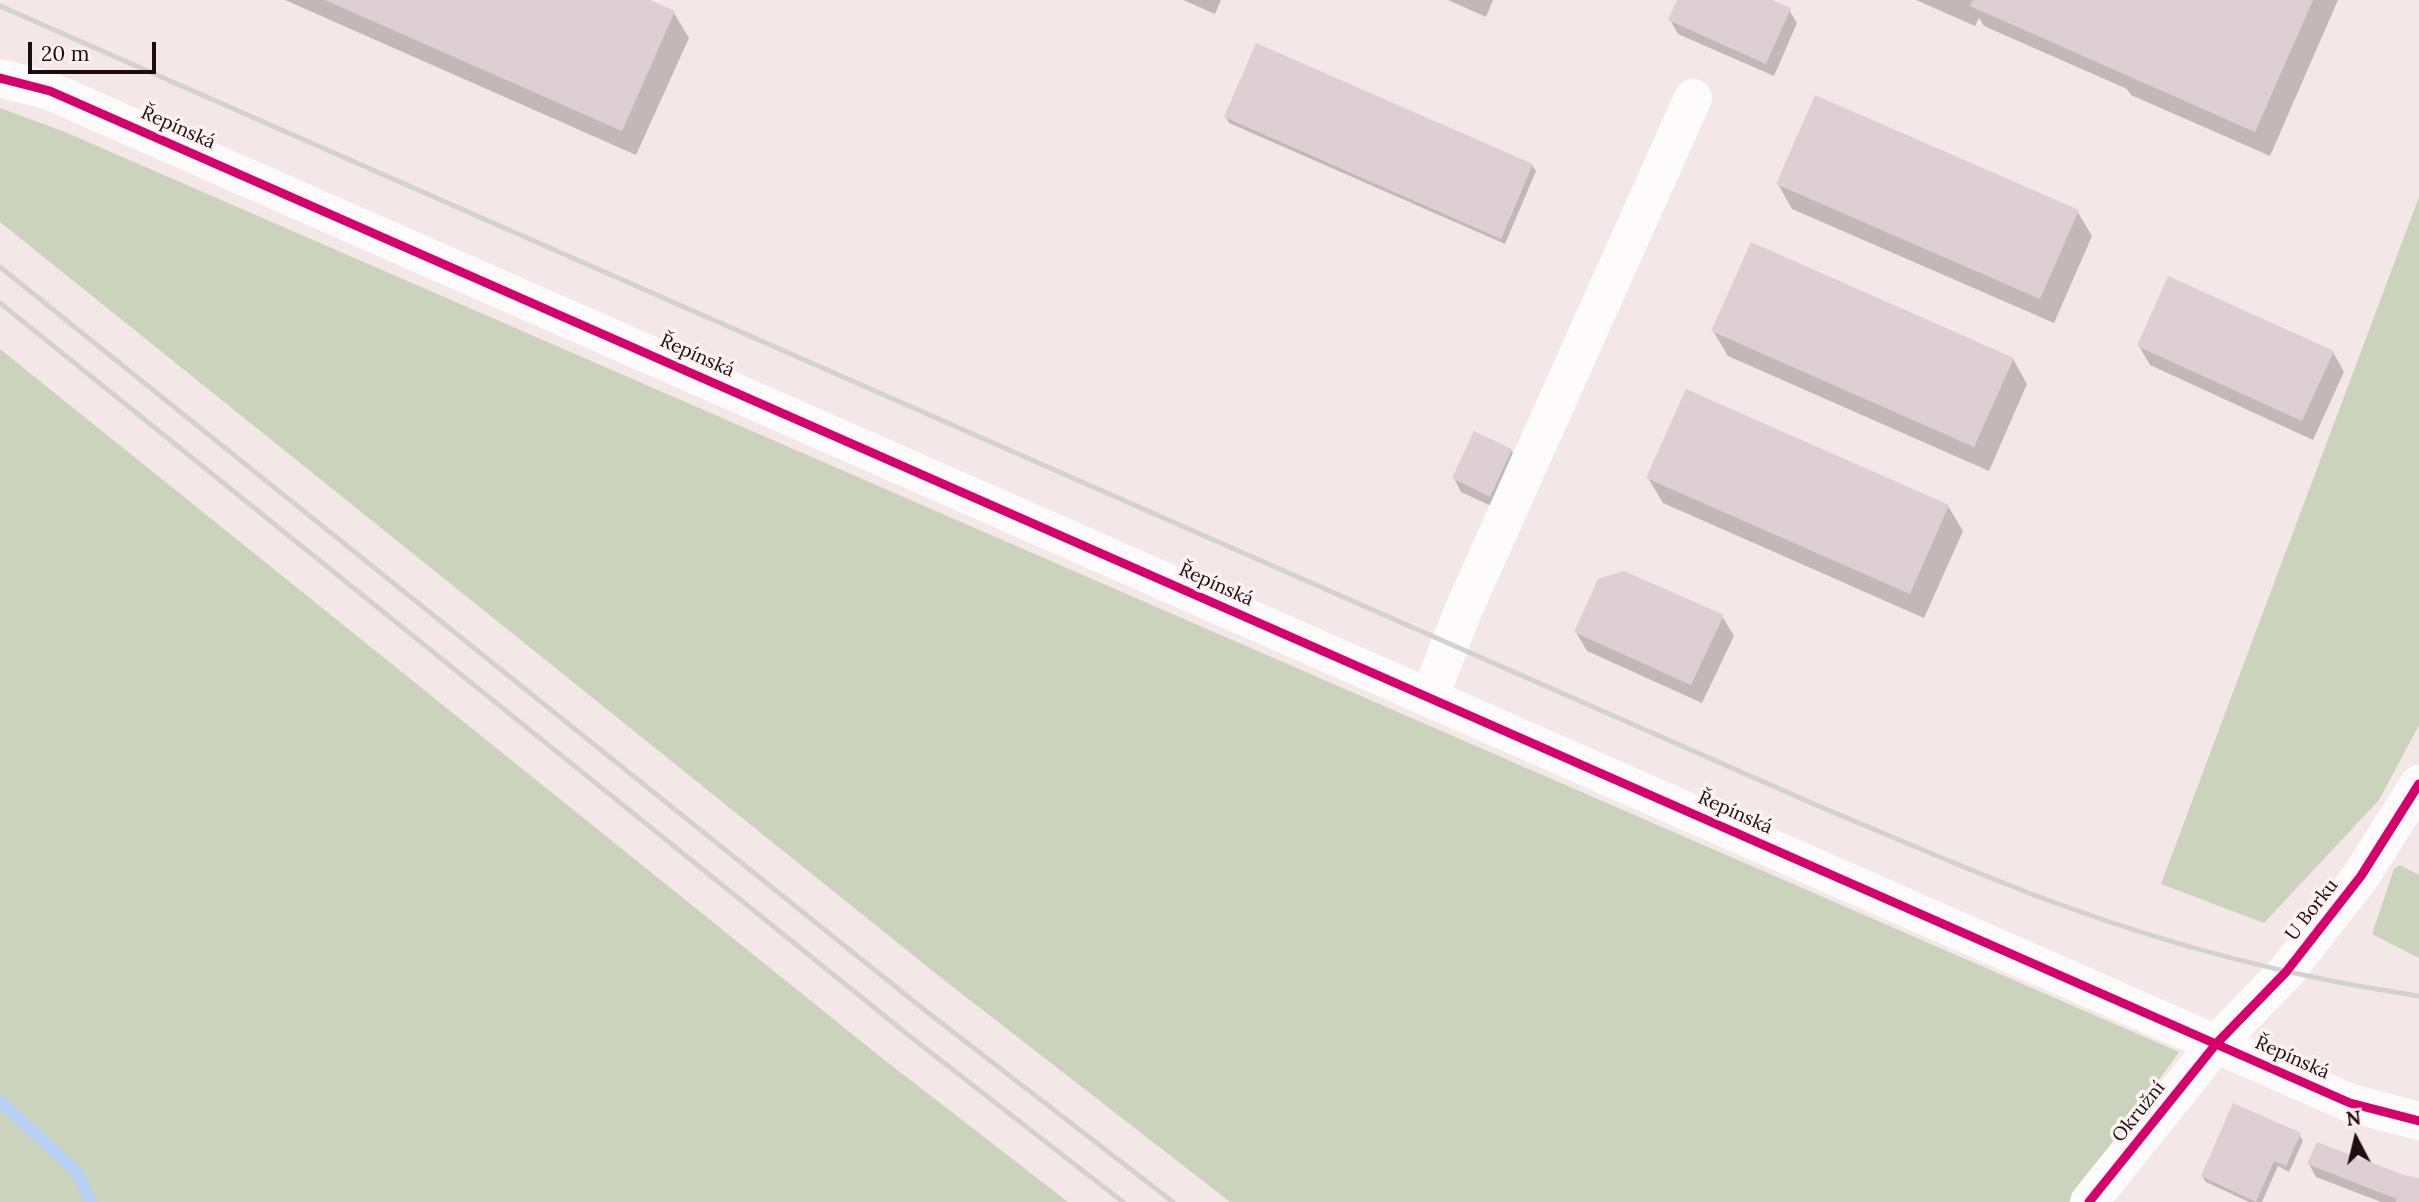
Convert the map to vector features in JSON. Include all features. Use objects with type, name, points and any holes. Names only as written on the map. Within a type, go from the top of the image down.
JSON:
[{"type":"street","name":"Řepínská","points":[[0,78],[50,91],[2350,1103],[2419,1121]]},
{"type":"street","points":[[1429,698],[1464,611],[1693,98]]},
{"type":"street","name":"U Borku","points":[[2216,1044],[2286,972],[2361,876],[2419,784]]},
{"type":"street","name":"Okružní","points":[[2089,1202],[2216,1044]]},
{"type":"green space","points":[[0,108],[65,132],[2179,1052],[2070,1202],[1230,1202],[944,980],[0,222]]},
{"type":"green space","points":[[2419,197],[2419,725],[2379,800],[2264,923],[2161,884]]},
{"type":"green space","points":[[0,349],[882,1058],[1068,1202],[0,1202]]},
{"type":"green space","points":[[2400,865],[2419,875],[2419,958],[2372,934],[2394,869]]},
{"type":"building","points":[[325,0],[650,0],[675,11],[622,131]]},
{"type":"building","points":[[1677,0],[1772,0],[1791,8],[1766,64],[1668,20]]},
{"type":"building","points":[[1973,0],[2313,0],[2255,132],[1970,6]]},
{"type":"building","points":[[1256,43],[1533,164],[1501,239],[1224,117]]},
{"type":"building","points":[[1815,95],[2079,210],[2040,299],[1776,184]]},
{"type":"building","points":[[1751,242],[2014,358],[1974,447],[1711,331]]},
{"type":"building","points":[[2168,276],[2334,351],[2302,421],[2137,346]]},
{"type":"building","points":[[1686,389],[1949,505],[1910,594],[1646,478]]},
{"type":"building","points":[[1474,431],[1512,449],[1490,497],[1452,478]]},
{"type":"building","points":[[1624,571],[1724,615],[1691,685],[1574,632],[1598,579]]},
{"type":"building","points":[[2233,1103],[2301,1133],[2286,1166],[2274,1161],[2256,1202],[2201,1176]]},
{"type":"building","points":[[2317,1142],[2404,1175],[2419,1178],[2419,1202],[2396,1202],[2397,1199],[2307,1164]]},
{"type":"waterway","points":[[0,1101],[77,1172],[91,1202]]},
{"type":"railway","points":[[0,6],[1823,808],[1973,871],[2107,921],[2195,948],[2284,971],[2419,996]]},
{"type":"railway","points":[[0,267],[922,1008],[1173,1202]]},
{"type":"railway","points":[[0,303],[907,1034],[1123,1202]]},
{"type":"cycle path","points":[[0,78],[50,91],[2350,1103],[2419,1121]]},
{"type":"cycle path","points":[[2089,1202],[2216,1044],[2286,972],[2361,876],[2419,784]]}]
